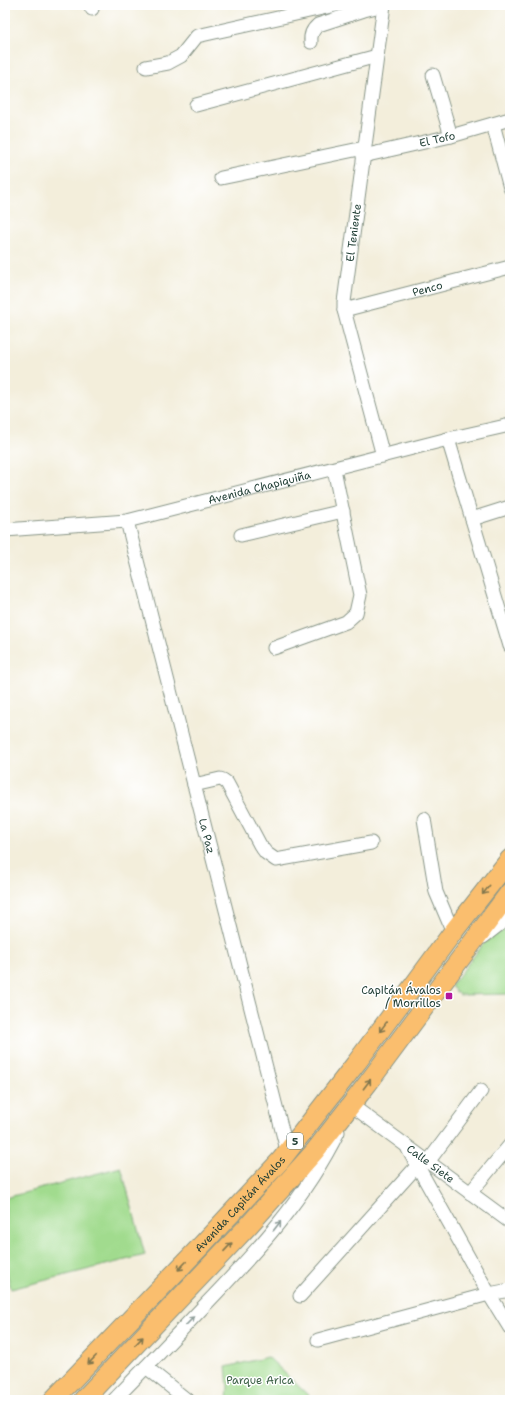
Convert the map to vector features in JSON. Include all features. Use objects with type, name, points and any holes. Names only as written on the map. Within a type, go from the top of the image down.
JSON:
[{"type":"highway","name":"Avenida Capitán Ávalos","points":[[53,1400],[281,1160],[287,1150],[357,1062],[453,932],[510,859]]},
{"type":"highway","name":"Avenida Capitán Ávalos","points":[[83,1400],[263,1210],[315,1151],[510,892]]},
{"type":"street","points":[[146,67],[168,63],[181,56],[198,36],[336,5]]},
{"type":"street","points":[[311,42],[312,30],[318,25],[384,5]]},
{"type":"street","name":"El Teniente","points":[[383,456],[344,310],[344,298],[384,5]]},
{"type":"street","points":[[196,105],[377,56]]},
{"type":"street","points":[[433,74],[451,136]]},
{"type":"street","name":"El Tofo","points":[[221,178],[451,136],[510,119]]},
{"type":"street","points":[[493,124],[510,188]]},
{"type":"street","name":"Penco","points":[[344,310],[510,267]]},
{"type":"street","name":"Avenida Chapiquiña","points":[[5,530],[127,521],[510,425]]},
{"type":"street","points":[[448,440],[510,646]]},
{"type":"street","points":[[274,648],[346,622],[356,613],[360,595],[334,469]]},
{"type":"street","points":[[472,519],[510,507]]},
{"type":"street","points":[[242,535],[343,512]]},
{"type":"street","name":"La Paz","points":[[127,521],[287,1150]]},
{"type":"street","points":[[194,785],[220,779],[224,780],[260,845],[266,853],[276,860],[371,843]]},
{"type":"street","points":[[424,818],[436,892],[453,932]]},
{"type":"street","points":[[463,956],[489,932],[501,923],[510,920]]},
{"type":"street","points":[[300,1296],[423,1164],[481,1091]]},
{"type":"street","points":[[114,1400],[257,1250],[289,1211],[305,1189],[330,1148],[351,1105]]},
{"type":"street","name":"Calle Siete","points":[[351,1105],[406,1146],[423,1164],[470,1193],[510,1222]]},
{"type":"street","points":[[470,1193],[510,1145]]},
{"type":"street","points":[[423,1164],[489,1294],[510,1328]]},
{"type":"street","points":[[318,1340],[489,1294],[510,1290]]},
{"type":"street","points":[[146,1367],[187,1400]]},
{"type":"green space","points":[[510,927],[510,994],[459,995],[451,986],[484,943]]},
{"type":"green space","points":[[121,1167],[145,1255],[11,1289],[5,1265],[5,1198]]},
{"type":"green space","name":"Parque Arica","points":[[268,1357],[313,1400],[227,1400],[228,1387],[226,1367]]},
{"type":"place","name":"Capitán Ávalos / Morrillos","points":[[449,996]]}]
